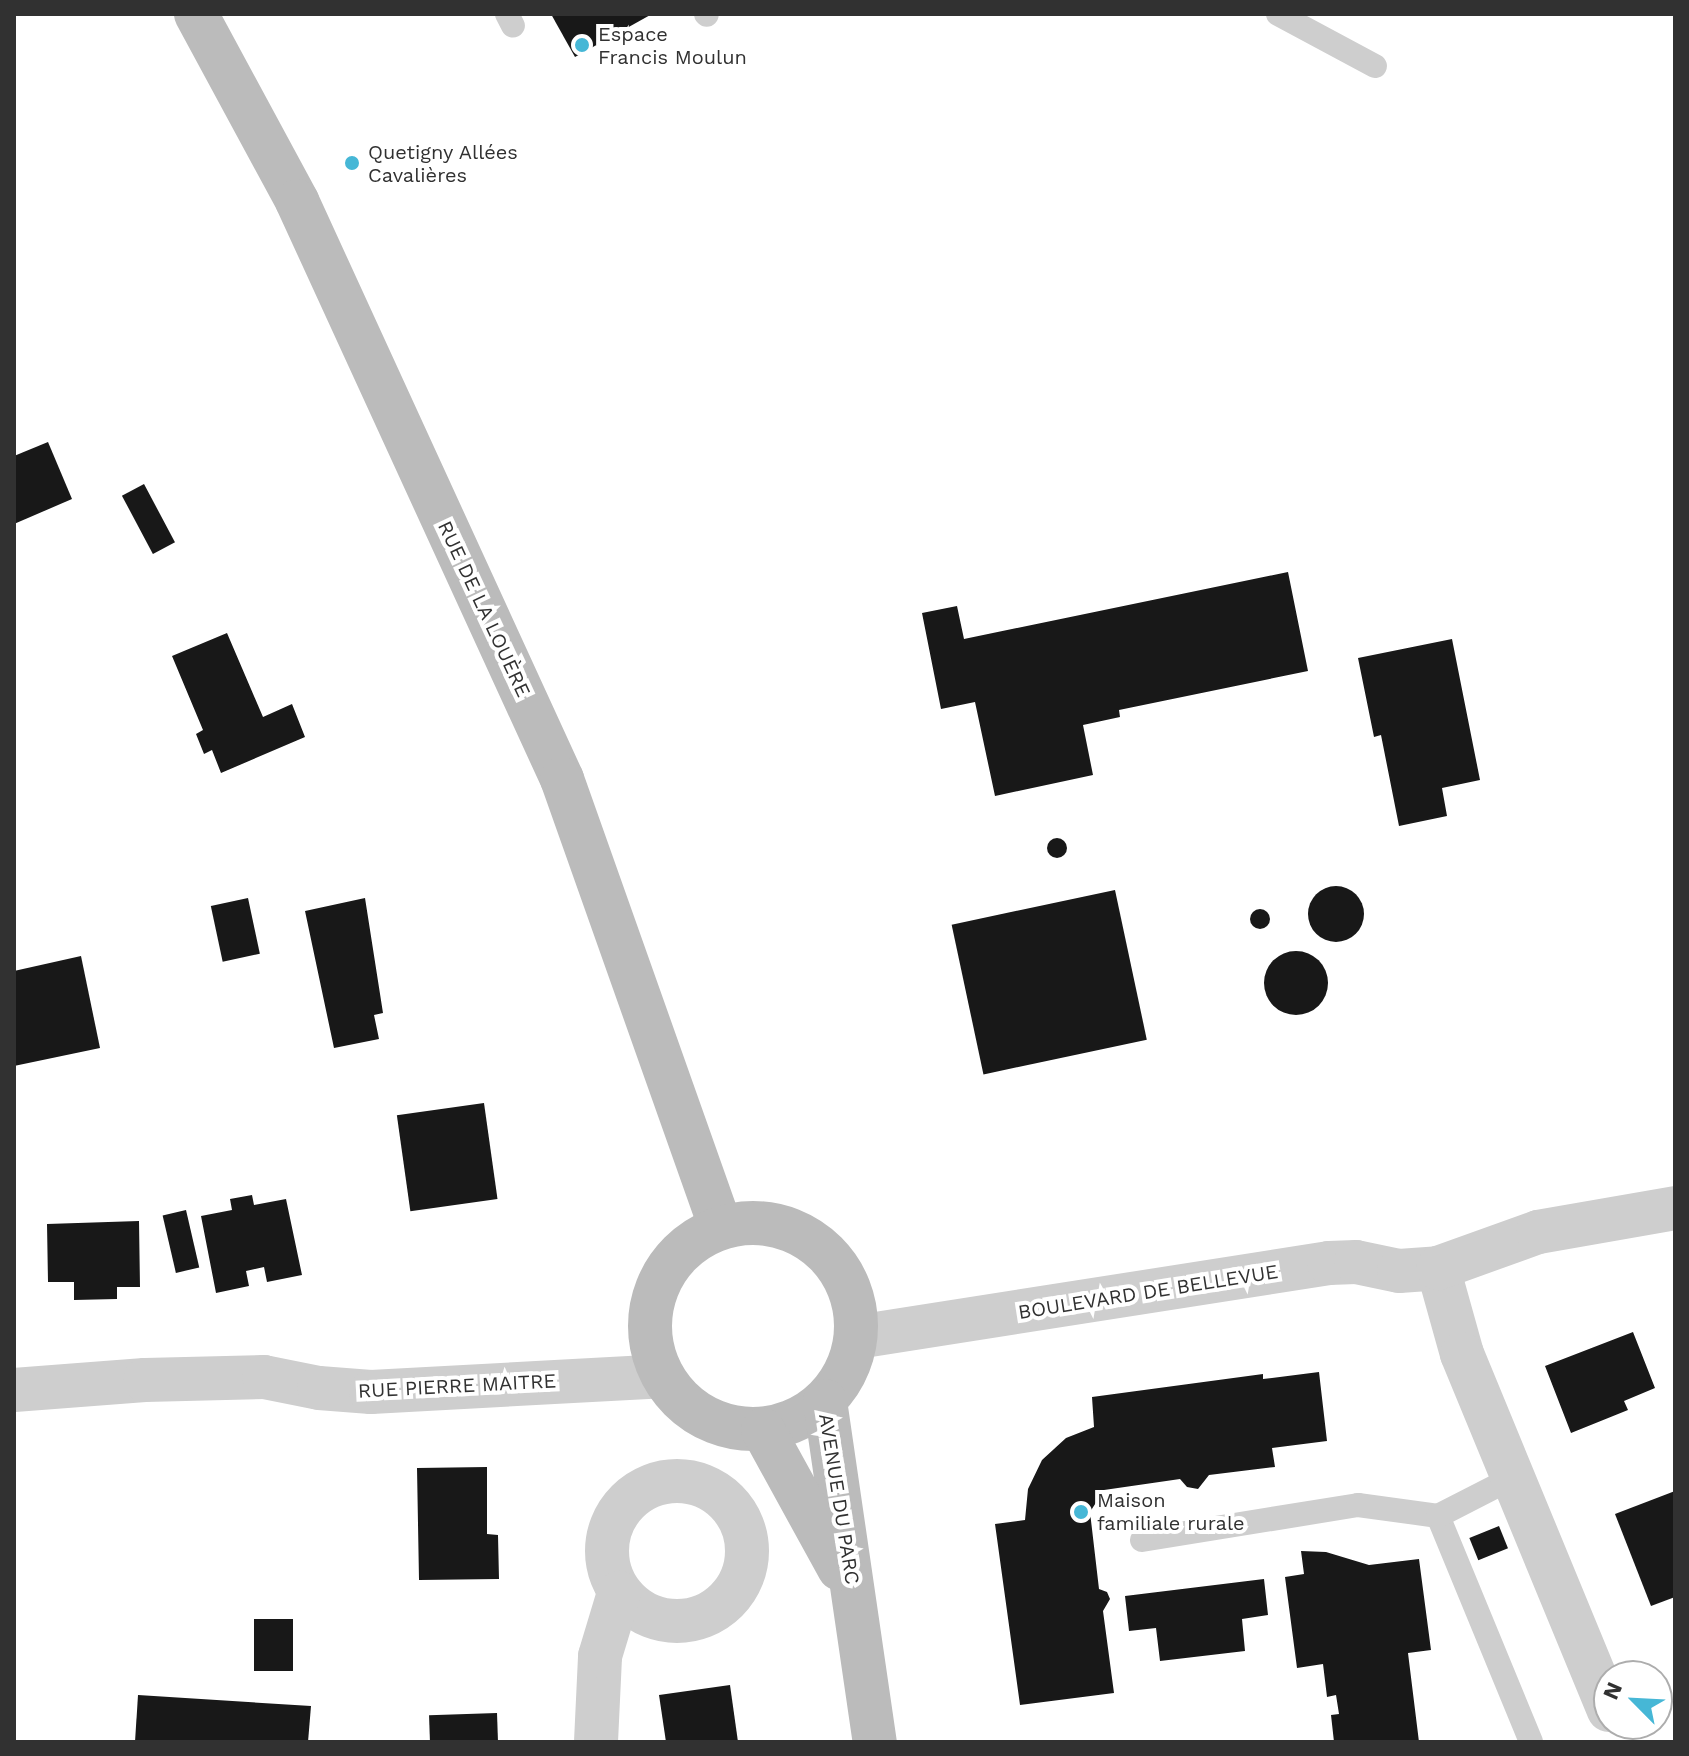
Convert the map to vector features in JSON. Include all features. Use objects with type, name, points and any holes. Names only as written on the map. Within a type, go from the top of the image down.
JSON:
[{"type":"main road","name":"RUE DE LA LOUÈRE","points":[[196,14],[297,201],[562,779],[720,1226]]},
{"type":"main road","points":[[754,1221],[789,1227],[819,1245],[842,1271],[855,1303],[857,1337],[851,1361],[825,1401],[796,1420],[763,1430],[733,1428],[704,1417],[680,1400],[662,1376],[651,1347],[649,1317],[657,1287],[671,1261],[693,1241],[720,1226],[754,1221]]},
{"type":"main road","name":"AVENUE DU PARC","points":[[825,1401],[875,1742]]},
{"type":"main road","name":"AVENUE DU PARC","points":[[763,1430],[854,1596]]},
{"type":"street","name":"BOULEVARD DE BELLEVUE","points":[[857,1337],[1329,1263],[1356,1262],[1399,1271],[1438,1268],[1538,1232],[1675,1208]]},
{"type":"street","points":[[1438,1268],[1452,1329],[1593,1672]]},
{"type":"street","name":"RUE PIERRE MAITRE","points":[[14,1390],[145,1380],[264,1377],[319,1388],[371,1392],[662,1376]]},
{"type":"street","points":[[596,1742],[600,1656],[619,1593]]},
{"type":"lane","points":[[1278,14],[1375,66]]},
{"type":"lane","points":[[1142,1540],[1358,1505],[1438,1516],[1512,1478]]},
{"type":"lane","points":[[1438,1516],[1531,1742]]},
{"type":"building","name":"Espace Francis Moulun","points":[[551,14],[652,14],[575,57]]},
{"type":"building","points":[[48,442],[72,499],[14,524],[14,456]]},
{"type":"building","points":[[144,484],[175,542],[153,554],[122,496]]},
{"type":"building","points":[[1288,572],[1308,671],[1119,710],[1120,717],[1083,725],[1093,775],[995,796],[975,702],[941,709],[922,613],[957,606],[964,639]]},
{"type":"building","points":[[227,633],[263,717],[292,704],[305,737],[221,773],[212,750],[204,754],[196,734],[203,730],[172,656]]},
{"type":"building","points":[[1452,639],[1480,780],[1442,788],[1447,816],[1399,826],[1381,735],[1374,737],[1358,658]]},
{"type":"building","points":[[1057,838],[1064,841],[1067,848],[1064,855],[1057,858],[1050,855],[1047,848],[1050,841]]},
{"type":"building","points":[[1336,886],[1356,894],[1364,914],[1356,934],[1336,942],[1316,934],[1308,914],[1316,894]]},
{"type":"building","points":[[1115,890],[1147,1040],[983,1074],[952,925]]},
{"type":"building","points":[[248,898],[260,954],[223,962],[211,906]]},
{"type":"building","points":[[365,898],[383,1013],[374,1015],[379,1039],[334,1048],[305,911]]},
{"type":"building","points":[[1256,909],[1264,909],[1270,919],[1264,929],[1256,929],[1250,923],[1250,915]]},
{"type":"building","points":[[1296,951],[1314,957],[1322,965],[1328,983],[1322,1001],[1314,1009],[1296,1015],[1278,1009],[1270,1001],[1264,983],[1270,965],[1278,957]]},
{"type":"building","points":[[81,956],[100,1048],[14,1066],[14,971]]},
{"type":"building","points":[[484,1103],[497,1199],[410,1211],[397,1115]]},
{"type":"building","points":[[252,1195],[254,1205],[286,1199],[302,1275],[267,1282],[264,1267],[246,1271],[249,1286],[216,1293],[201,1216],[232,1210],[230,1199]]},
{"type":"building","points":[[186,1210],[199,1267],[176,1273],[163,1215]]},
{"type":"building","points":[[139,1221],[140,1287],[117,1287],[117,1299],[74,1300],[74,1282],[48,1282],[47,1224]]},
{"type":"building","points":[[1633,1332],[1655,1388],[1624,1401],[1628,1410],[1571,1433],[1545,1366]]},
{"type":"building","points":[[1319,1372],[1327,1441],[1272,1448],[1275,1467],[1209,1475],[1198,1489],[1187,1487],[1180,1479],[1104,1490],[1090,1512],[1099,1589],[1107,1592],[1110,1599],[1103,1611],[1114,1693],[1020,1705],[995,1524],[1025,1520],[1028,1489],[1042,1460],[1066,1438],[1094,1427],[1092,1397],[1263,1374],[1263,1379]]},
{"type":"building","points":[[487,1467],[487,1534],[498,1535],[499,1579],[419,1580],[417,1468]]},
{"type":"building","points":[[1675,1491],[1675,1597],[1651,1606],[1615,1514]]},
{"type":"building","points":[[1499,1526],[1508,1548],[1478,1560],[1469,1538]]},
{"type":"building","points":[[1301,1551],[1326,1552],[1369,1565],[1419,1559],[1431,1650],[1408,1653],[1419,1742],[1334,1742],[1331,1715],[1339,1714],[1336,1695],[1327,1697],[1323,1664],[1297,1668],[1285,1577],[1304,1574]]},
{"type":"building","points":[[1264,1579],[1268,1615],[1242,1619],[1245,1651],[1160,1661],[1156,1628],[1129,1631],[1125,1596]]},
{"type":"building","points":[[254,1619],[293,1619],[293,1671],[254,1671]]},
{"type":"building","points":[[730,1685],[738,1742],[666,1742],[659,1695]]},
{"type":"building","points":[[138,1695],[311,1706],[308,1742],[135,1742]]},
{"type":"building","points":[[497,1713],[498,1742],[430,1742],[429,1715]]},
{"type":"place","name":"Espace Francis Moulun","points":[[582,45]]},
{"type":"place","name":"Quetigny Allées Cavalières","points":[[352,163]]},
{"type":"place","name":"Maison familiale rurale","points":[[1081,1512]]}]
